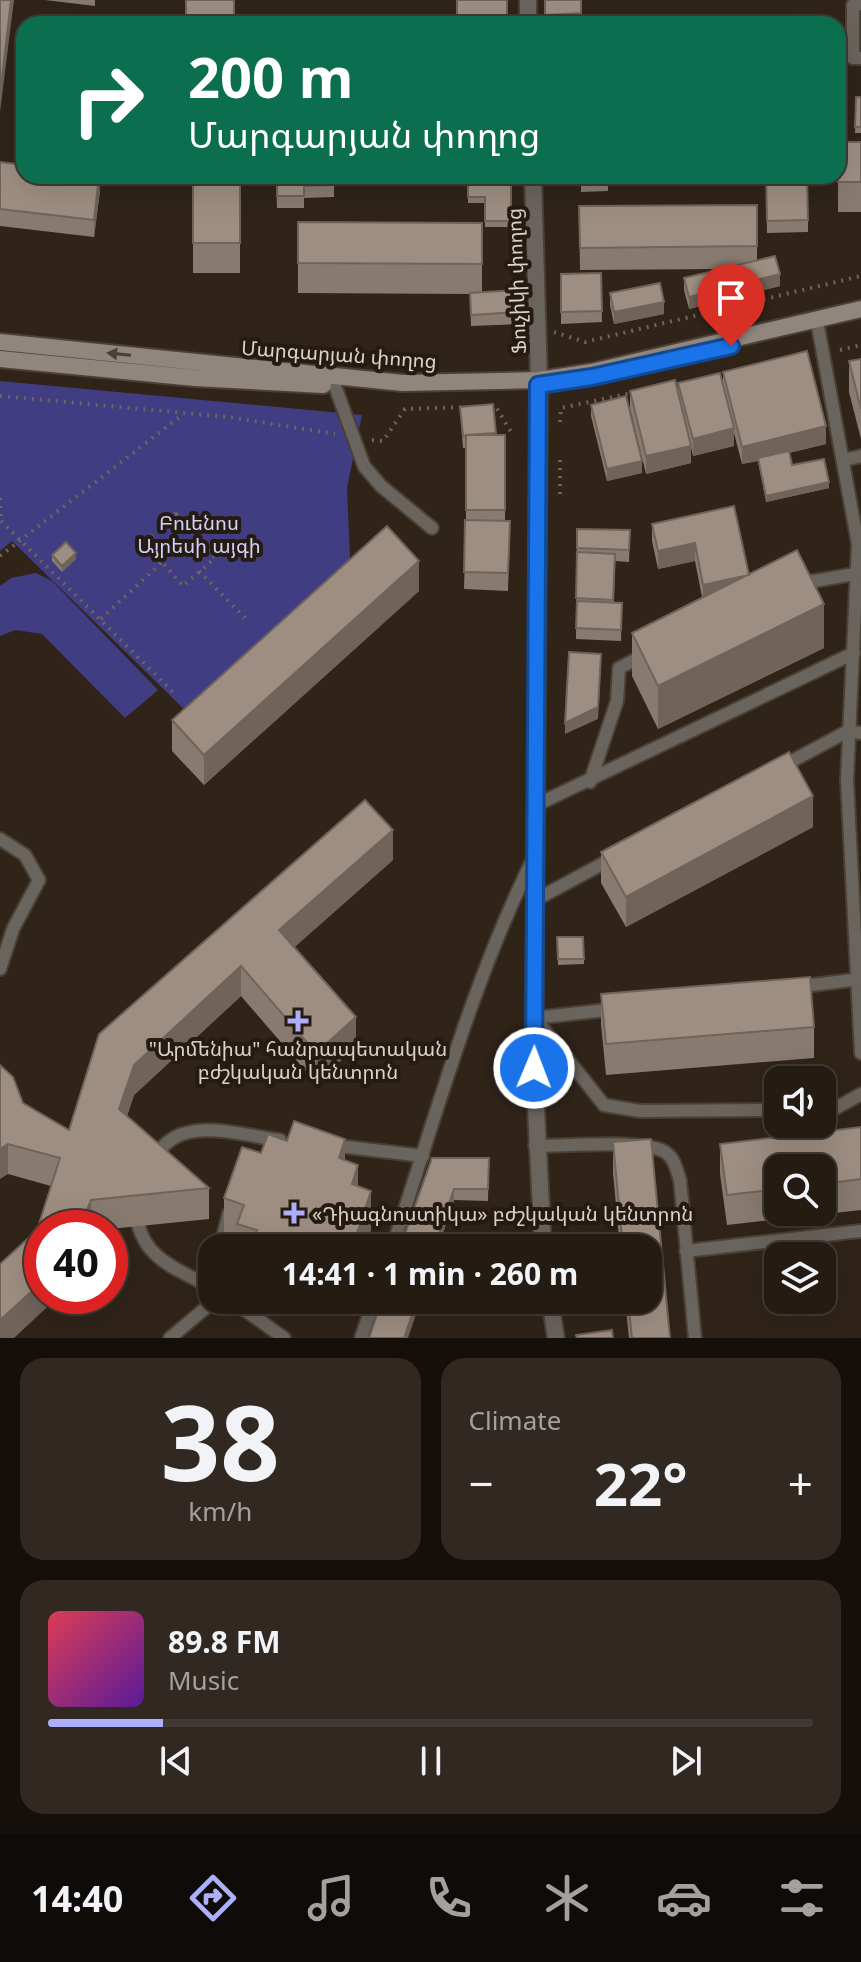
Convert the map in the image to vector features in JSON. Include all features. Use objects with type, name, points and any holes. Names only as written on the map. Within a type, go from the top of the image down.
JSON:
[{"type":"main road","name":"Մարգարյան փողոց","points":[[0,359],[195,378],[405,390],[539,382],[818,324],[861,312]]},
{"type":"main road","name":"Մարգարյան փողոց","points":[[0,342],[403,383],[539,382]]},
{"type":"street","name":"Ֆուչիկի փողոց","points":[[533,184],[539,382],[534,806],[537,899],[535,1146],[542,1234]]},
{"type":"street","points":[[552,1314],[556,1338]]},
{"type":"lane","points":[[861,4],[853,5],[853,58],[861,58]]},
{"type":"lane","points":[[818,324],[858,544],[855,732],[847,780],[861,1053]]},
{"type":"lane","points":[[335,386],[364,466],[381,486],[432,528]]},
{"type":"lane","points":[[844,460],[861,456]]},
{"type":"lane","points":[[777,587],[859,573]]},
{"type":"lane","points":[[590,782],[617,701],[619,668],[659,648]]},
{"type":"lane","points":[[534,806],[590,782],[854,653]]},
{"type":"lane","points":[[765,776],[855,732]]},
{"type":"lane","points":[[0,839],[25,855],[39,880],[13,929],[0,969]]},
{"type":"lane","points":[[537,899],[625,851]]},
{"type":"lane","points":[[397,1234],[507,910],[536,854]]},
{"type":"lane","points":[[781,988],[859,979]]},
{"type":"lane","points":[[535,1018],[630,1007]]},
{"type":"lane","points":[[535,1018],[604,1105],[640,1111],[764,1110]]},
{"type":"lane","points":[[836,1108],[861,1094]]},
{"type":"lane","points":[[147,1176],[159,1149],[177,1133],[195,1130],[301,1142]]},
{"type":"lane","points":[[251,1151],[256,1137]]},
{"type":"lane","points":[[316,1144],[423,1156]]},
{"type":"lane","points":[[535,1146],[662,1150],[674,1161],[680,1180],[695,1338]]},
{"type":"lane","points":[[221,1234],[236,1193]]},
{"type":"lane","points":[[136,1203],[140,1235],[150,1253],[198,1280]]},
{"type":"lane","points":[[686,1251],[861,1231]]},
{"type":"lane","points":[[170,1338],[198,1314]]},
{"type":"lane","points":[[251,1314],[284,1338]]},
{"type":"lane","points":[[361,1338],[369,1314]]},
{"type":"path","points":[[552,331],[585,342],[861,276]]},
{"type":"path","points":[[824,355],[861,345]]},
{"type":"path","points":[[561,408],[634,393]]},
{"type":"path","points":[[0,396],[184,414],[383,441],[405,409],[496,407],[511,432]]},
{"type":"path","points":[[0,556],[184,414]]},
{"type":"path","points":[[0,498],[0,522],[22,538],[175,694]]},
{"type":"path","points":[[176,514],[215,558],[183,586],[162,562],[145,543],[176,514]]},
{"type":"path","points":[[101,619],[162,562]]},
{"type":"path","points":[[199,571],[245,618]]},
{"type":"green space","name":"Բուենոս Այրեսի այգի","points":[[0,381],[362,415],[347,488],[351,581],[193,718],[12,541],[0,551]]},
{"type":"green space","points":[[36,573],[52,581],[158,690],[125,718],[42,634],[15,630],[0,636],[0,586],[11,578]]},
{"type":"building","points":[[0,0],[11,0],[0,95]]},
{"type":"building","points":[[186,0],[234,0],[234,16],[186,16]]},
{"type":"building","points":[[457,0],[507,0],[507,16],[457,16]]},
{"type":"building","points":[[545,0],[581,0],[581,13],[545,15]]},
{"type":"building","points":[[856,97],[861,97],[861,127],[855,127]]},
{"type":"building","points":[[846,142],[861,142],[861,182],[846,182]]},
{"type":"building","points":[[0,162],[16,164],[16,184],[98,184],[94,220],[0,209]]},
{"type":"building","points":[[193,184],[240,184],[240,243],[193,243]]},
{"type":"building","points":[[277,184],[334,184],[304,186],[304,196],[277,196]]},
{"type":"building","points":[[468,184],[511,184],[511,221],[485,221],[485,197],[468,197]]},
{"type":"building","points":[[766,184],[807,184],[808,220],[767,221]]},
{"type":"building","points":[[757,205],[757,246],[580,248],[579,206]]},
{"type":"building","points":[[298,222],[482,223],[482,264],[298,263]]},
{"type":"building","points":[[775,256],[780,274],[689,297],[684,278]]},
{"type":"building","points":[[601,273],[602,311],[561,312],[561,274]]},
{"type":"building","points":[[660,283],[664,302],[614,312],[610,293]]},
{"type":"building","points":[[519,290],[520,312],[471,315],[470,293]]},
{"type":"building","points":[[807,351],[826,426],[742,447],[723,372]]},
{"type":"building","points":[[861,359],[861,409],[849,361]]},
{"type":"building","points":[[720,373],[734,428],[693,439],[678,383]]},
{"type":"building","points":[[675,380],[691,446],[646,456],[630,391]]},
{"type":"building","points":[[626,396],[642,461],[607,469],[591,405]]},
{"type":"building","points":[[493,404],[496,433],[463,436],[460,407]]},
{"type":"building","points":[[466,435],[505,435],[505,510],[466,510]]},
{"type":"building","points":[[789,451],[792,465],[824,459],[829,482],[766,496],[758,458]]},
{"type":"building","points":[[734,506],[749,575],[703,585],[695,543],[658,551],[652,524]]},
{"type":"building","points":[[465,520],[510,521],[508,573],[464,572]]},
{"type":"building","points":[[387,526],[419,561],[204,755],[172,720]]},
{"type":"building","points":[[577,529],[630,530],[629,550],[577,548]]},
{"type":"building","points":[[66,542],[76,553],[62,566],[52,555]]},
{"type":"building","points":[[797,550],[824,604],[658,686],[632,633]]},
{"type":"building","points":[[577,552],[615,554],[613,600],[576,598]]},
{"type":"building","points":[[577,601],[622,603],[621,630],[576,628]]},
{"type":"building","points":[[569,652],[601,654],[598,707],[565,723]]},
{"type":"building","points":[[789,752],[813,796],[626,897],[601,852]]},
{"type":"building","points":[[365,800],[393,830],[279,930],[356,1017],[316,1053],[241,966],[134,1065],[119,1109],[209,1188],[91,1200],[87,1210],[43,1210],[60,1158],[8,1144],[0,1149],[0,1065],[13,1077],[23,1103],[69,1130],[99,1034]]},
{"type":"building","points":[[557,937],[583,937],[584,959],[558,959]]},
{"type":"building","points":[[810,977],[814,1027],[606,1044],[601,994]]},
{"type":"building","points":[[294,1121],[345,1139],[339,1158],[358,1165],[352,1184],[371,1191],[357,1234],[256,1234],[257,1230],[237,1224],[244,1205],[224,1198],[242,1147],[261,1153],[268,1134],[287,1141]]},
{"type":"building","points":[[861,1127],[861,1179],[836,1182],[836,1154],[764,1154],[764,1191],[727,1195],[720,1144],[770,1138],[836,1138],[836,1130]]},
{"type":"building","points":[[651,1139],[660,1234],[622,1234],[613,1142]]},
{"type":"building","points":[[432,1158],[489,1158],[488,1189],[454,1189],[439,1234],[405,1234]]},
{"type":"building","points":[[24,1242],[24,1298],[0,1320],[0,1264]]},
{"type":"building","points":[[662,1254],[670,1338],[632,1338],[629,1314],[662,1314]]},
{"type":"building","points":[[377,1314],[412,1314],[404,1338],[369,1338]]},
{"type":"building","points":[[612,1330],[613,1338],[577,1338],[576,1335]]},
{"type":"place","name":"\"Արմենիա\" հանրապետական բժշկական կենտրոն","points":[[298,1021]]},
{"type":"place","name":"«Դիագնոստիկա» բժշկական կենտրոն","points":[[294,1213]]},
{"type":"route","points":[[534,1068],[538,385],[592,377],[731,346]]}]
